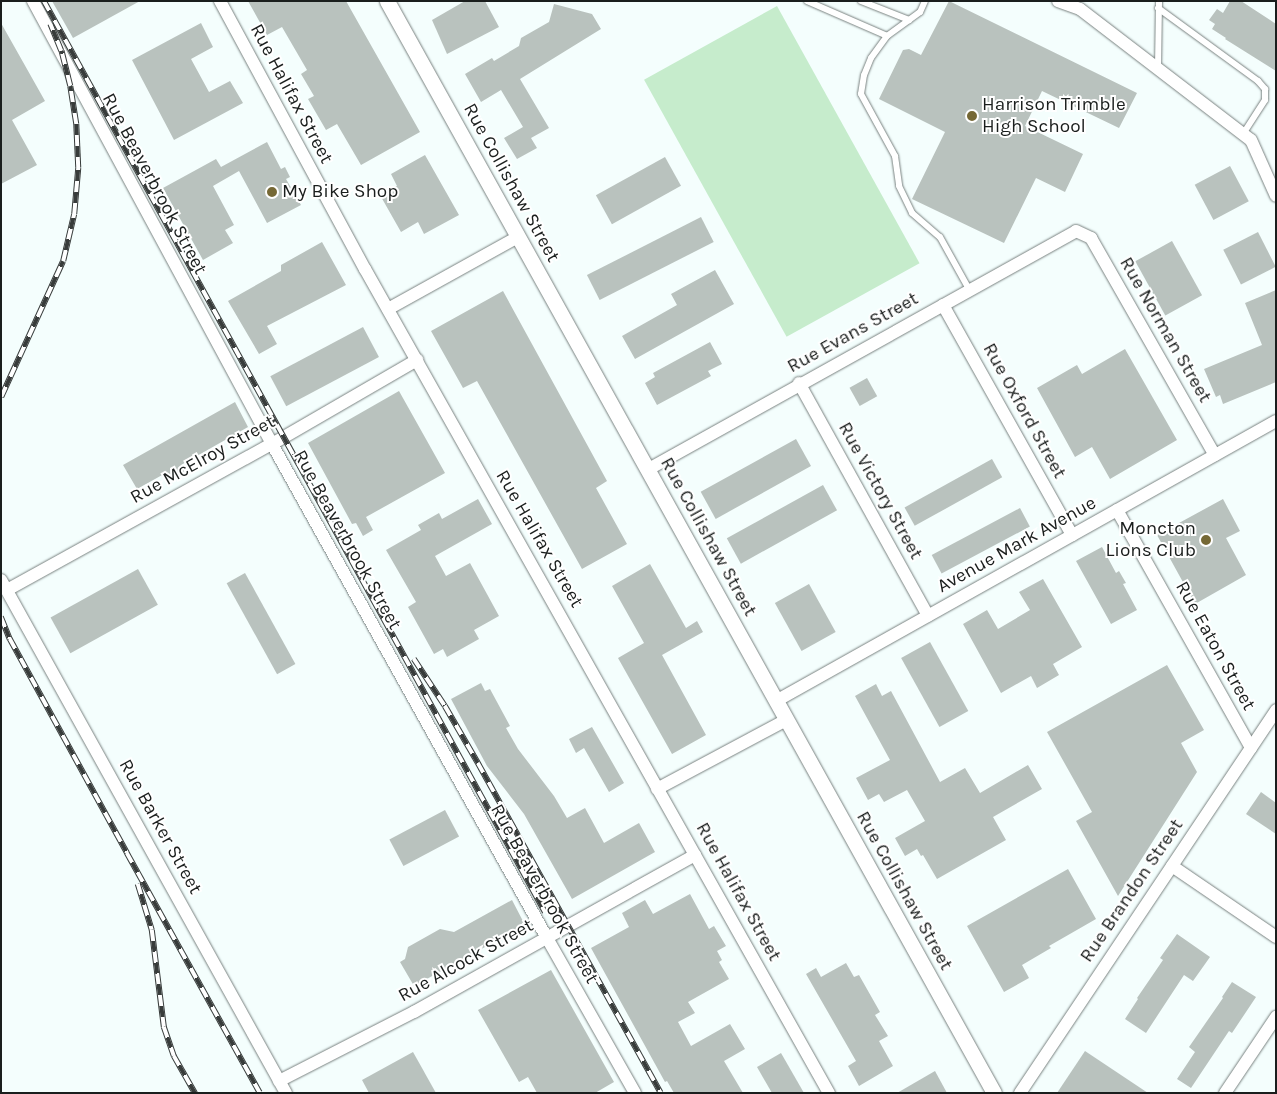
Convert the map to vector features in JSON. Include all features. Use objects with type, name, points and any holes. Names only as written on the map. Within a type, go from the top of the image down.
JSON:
[{"type":"street","name":"Rue Beaverbrook Street","points":[[33,1],[272,444],[635,1093]]},
{"type":"street","name":"Rue Halifax Street","points":[[220,1],[332,210],[829,1093]]},
{"type":"street","name":"Rue Collishaw Street","points":[[387,1],[994,1093]]},
{"type":"street","points":[[1058,1],[1080,10],[1251,140],[1276,196]]},
{"type":"street","name":"Rue Evans Street","points":[[647,470],[1076,231]]},
{"type":"street","name":"Rue Norman Street","points":[[1076,231],[1091,238],[1214,455]]},
{"type":"street","points":[[388,309],[518,237]]},
{"type":"street","name":"Rue Oxford Street","points":[[943,305],[1072,535]]},
{"type":"street","name":"Rue McElroy Street","points":[[4,585],[272,444],[416,360]]},
{"type":"street","name":"Rue Victory Street","points":[[800,384],[928,616]]},
{"type":"street","name":"Avenue Mark Avenue","points":[[776,701],[1276,421]]},
{"type":"street","name":"Rue Eaton Street","points":[[1117,510],[1251,748]]},
{"type":"street","name":"Rue Barker Street","points":[[4,585],[282,1087]]},
{"type":"street","name":"Rue Brandon Street","points":[[1020,1093],[1276,710]]},
{"type":"street","points":[[657,789],[786,720]]},
{"type":"street","name":"Rue Alcock Street","points":[[282,1087],[695,855]]},
{"type":"street","points":[[1172,866],[1276,937]]},
{"type":"street","points":[[1225,1093],[1276,1017]]},
{"type":"lane","points":[[807,1],[886,36]]},
{"type":"lane","points":[[861,1],[909,20]]},
{"type":"lane","points":[[925,1],[920,12],[886,36],[871,58],[864,75],[861,94],[895,156],[899,186],[912,213],[940,238],[970,291]]},
{"type":"lane","points":[[1158,69],[1159,4]]},
{"type":"lane","points":[[1159,4],[1258,81],[1265,89],[1265,100],[1243,134]]},
{"type":"green space","points":[[777,6],[920,263],[787,337],[644,80]]},
{"type":"building","points":[[52,1],[140,1],[73,38]]},
{"type":"building","points":[[248,1],[346,1],[420,132],[361,165],[337,124],[326,130],[308,99],[314,96],[301,74],[307,70],[282,27],[267,35]]},
{"type":"building","points":[[465,1],[485,1],[499,27],[447,54],[432,20]]},
{"type":"building","name":"Harrison Trimble High School","points":[[949,1],[1137,93],[1119,128],[1042,91],[1025,126],[1083,154],[1065,192],[1036,178],[1004,243],[912,199],[945,132],[879,99],[903,50],[909,49],[921,55]]},
{"type":"building","points":[[1230,1],[1241,1],[1276,24],[1276,71],[1212,29],[1215,24],[1209,20],[1217,9],[1223,13]]},
{"type":"building","points":[[554,4],[592,14],[601,29],[520,79],[549,128],[531,138],[537,148],[517,159],[504,138],[523,127],[501,90],[481,102],[465,74],[492,58],[494,61],[519,46],[521,38],[549,22]]},
{"type":"building","points":[[1,23],[45,101],[12,120],[37,165],[1,184]]},
{"type":"building","points":[[201,23],[213,47],[191,59],[209,92],[230,81],[243,103],[174,140],[132,60]]},
{"type":"building","points":[[267,142],[281,169],[285,167],[290,177],[286,179],[301,205],[267,223],[239,171],[213,186],[234,225],[225,230],[233,243],[203,260],[163,188],[216,159],[221,167]]},
{"type":"building","points":[[425,155],[459,215],[424,234],[418,222],[401,232],[380,195],[397,186],[391,174]]},
{"type":"building","points":[[665,157],[681,186],[612,224],[596,195]]},
{"type":"building","points":[[1230,166],[1249,201],[1213,220],[1195,185]]},
{"type":"building","points":[[701,217],[714,242],[600,300],[587,275]]},
{"type":"building","points":[[1258,232],[1276,267],[1241,284],[1223,250]]},
{"type":"building","points":[[1172,241],[1202,295],[1165,316],[1135,261]]},
{"type":"building","points":[[322,242],[346,285],[267,326],[277,344],[259,354],[228,301],[281,271],[281,265]]},
{"type":"building","points":[[715,270],[734,304],[635,359],[622,336],[677,305],[671,294]]},
{"type":"building","points":[[1276,290],[1276,382],[1223,404],[1220,395],[1216,397],[1204,369],[1262,345],[1245,303]]},
{"type":"building","points":[[503,291],[607,481],[596,488],[627,544],[582,569],[477,381],[463,388],[431,331]]},
{"type":"building","points":[[363,327],[379,357],[286,406],[270,376]]},
{"type":"building","points":[[710,342],[722,364],[708,371],[711,376],[657,405],[645,383],[655,377],[653,373]]},
{"type":"building","points":[[1125,349],[1177,440],[1110,479],[1092,447],[1075,457],[1037,388],[1077,365],[1082,374]]},
{"type":"building","points":[[867,378],[877,396],[860,406],[850,388]]},
{"type":"building","points":[[399,391],[445,473],[366,517],[373,530],[363,536],[356,523],[352,524],[308,443]]},
{"type":"building","points":[[235,402],[248,427],[181,465],[185,471],[168,480],[164,474],[137,489],[123,465]]},
{"type":"building","points":[[796,439],[811,466],[716,519],[701,492]]},
{"type":"building","points":[[992,459],[1002,477],[915,526],[905,507]]},
{"type":"building","points":[[823,485],[837,510],[741,564],[727,538]]},
{"type":"building","points":[[478,499],[492,524],[435,556],[446,576],[470,563],[499,616],[474,630],[479,639],[447,657],[443,649],[434,654],[408,607],[416,602],[386,550],[421,530],[418,525],[439,513],[442,519]]},
{"type":"building","points":[[1223,499],[1240,531],[1226,538],[1246,575],[1195,604],[1157,535]]},
{"type":"building","points":[[1020,508],[1030,527],[942,573],[932,555]]},
{"type":"building","points":[[1102,547],[1116,573],[1119,571],[1126,583],[1123,584],[1137,610],[1111,624],[1076,561]]},
{"type":"building","points":[[650,564],[686,628],[697,621],[703,632],[662,655],[706,735],[672,754],[618,658],[644,643],[612,586]]},
{"type":"building","points":[[138,569],[158,605],[70,653],[51,617]]},
{"type":"building","points":[[245,573],[295,664],[277,674],[227,583]]},
{"type":"building","points":[[1043,579],[1082,647],[1053,664],[1059,675],[1037,688],[1031,676],[1001,693],[963,624],[987,610],[998,629],[1030,610],[1019,592]]},
{"type":"building","points":[[809,584],[836,632],[802,651],[775,603]]},
{"type":"building","points":[[930,642],[968,711],[939,727],[901,658]]},
{"type":"building","points":[[1167,665],[1204,730],[1181,743],[1197,772],[1118,896],[1076,821],[1092,812],[1047,732]]},
{"type":"building","points":[[481,683],[485,691],[490,689],[510,726],[506,728],[518,749],[554,796],[567,818],[585,808],[604,843],[639,823],[655,852],[572,899],[524,814],[487,766],[451,699]]},
{"type":"building","points":[[876,684],[882,696],[891,691],[940,782],[965,768],[980,793],[1028,765],[1042,789],[993,817],[1006,840],[937,879],[923,855],[921,856],[917,849],[905,856],[895,838],[925,821],[907,790],[884,802],[879,794],[868,800],[856,778],[890,760],[855,696]]},
{"type":"building","points":[[592,727],[624,783],[609,792],[584,748],[576,753],[569,739]]},
{"type":"building","points":[[1261,792],[1276,803],[1276,834],[1246,814]]},
{"type":"building","points":[[445,810],[459,836],[403,866],[389,840]]},
{"type":"building","points":[[1068,869],[1096,919],[1049,946],[1051,948],[1022,965],[1029,978],[1004,992],[967,926]]},
{"type":"building","points":[[690,894],[709,929],[714,926],[726,946],[717,951],[722,960],[719,962],[729,979],[688,1002],[695,1013],[678,1022],[691,1046],[730,1024],[745,1049],[724,1061],[743,1093],[674,1093],[667,1081],[665,1082],[591,948],[629,927],[622,913],[645,900],[653,914]]},
{"type":"building","points":[[512,900],[525,925],[414,986],[400,962],[405,959],[408,947],[440,929],[454,932]]},
{"type":"building","points":[[1177,934],[1210,957],[1193,981],[1184,975],[1146,1033],[1125,1019],[1163,960],[1160,958]]},
{"type":"building","points":[[846,963],[854,977],[859,975],[880,1012],[875,1015],[888,1036],[879,1041],[893,1066],[859,1086],[848,1066],[856,1061],[806,974],[816,968],[821,977]]},
{"type":"building","points":[[551,970],[614,1082],[595,1093],[537,1093],[528,1077],[519,1082],[478,1010]]},
{"type":"building","points":[[1232,982],[1256,997],[1232,1033],[1229,1031],[1191,1088],[1177,1079],[1195,1052],[1189,1047]]},
{"type":"building","points":[[1085,1051],[1148,1093],[1057,1093]]},
{"type":"building","points":[[413,1052],[436,1093],[369,1093],[362,1080]]},
{"type":"building","points":[[781,1053],[804,1093],[772,1093],[757,1067]]},
{"type":"building","points":[[935,1071],[947,1093],[897,1093]]},
{"type":"railway","points":[[44,1],[545,912]]},
{"type":"railway","points":[[1,397],[63,261],[74,214],[78,168],[76,124],[70,86],[61,51],[50,24]]},
{"type":"railway","points":[[1,617],[10,639],[260,1093]]},
{"type":"railway","points":[[414,659],[445,706],[478,763],[661,1093]]},
{"type":"railway","points":[[138,884],[152,930],[164,1027],[174,1056],[195,1093]]},
{"type":"place","name":"Harrison Trimble High School","points":[[972,116]]},
{"type":"place","name":"My Bike Shop","points":[[272,192]]},
{"type":"place","name":"Moncton Lions Club","points":[[1206,540]]}]
